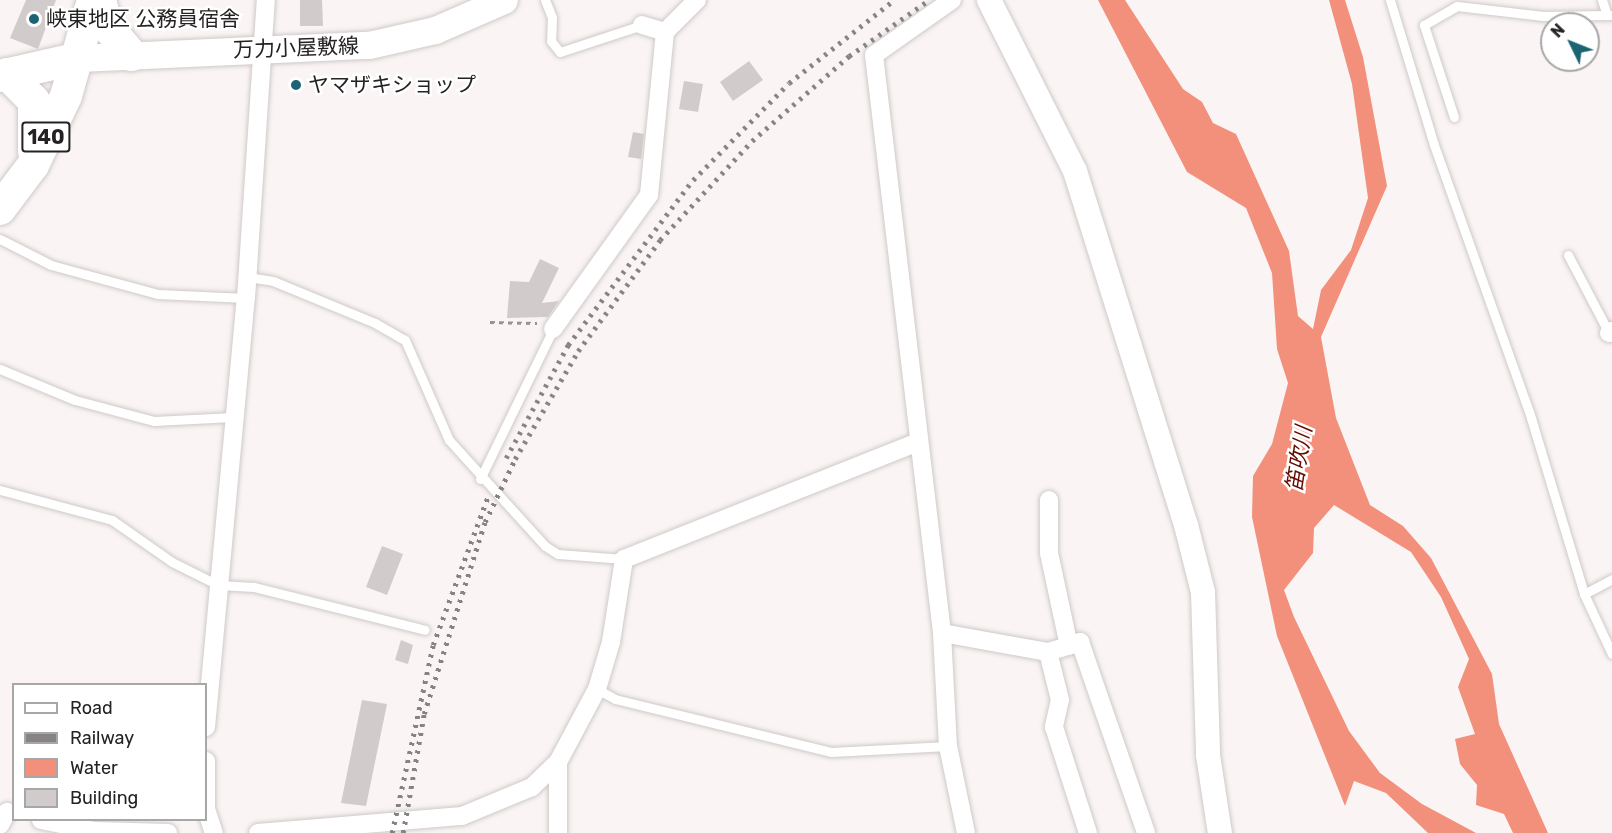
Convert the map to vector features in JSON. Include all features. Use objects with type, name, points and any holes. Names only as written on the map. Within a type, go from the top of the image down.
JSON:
[{"type":"highway","name":"140","points":[[0,209],[33,165],[79,58],[93,0]]},
{"type":"highway","points":[[100,0],[107,26],[131,55]]},
{"type":"highway","points":[[4,75],[79,58]]},
{"type":"highway","points":[[4,75],[34,101],[33,165]]},
{"type":"main road","name":"万力小屋敷線","points":[[79,58],[265,52],[369,45],[435,30],[504,0]]},
{"type":"street","points":[[207,715],[233,417],[248,277],[265,52],[266,0]]},
{"type":"street","points":[[553,329],[649,195],[665,32],[697,0]]},
{"type":"street","points":[[952,0],[874,55],[942,633],[948,746],[966,833]]},
{"type":"street","points":[[989,0],[1075,171],[1186,525],[1203,592],[1208,755],[1220,833]]},
{"type":"street","points":[[642,25],[665,32]]},
{"type":"street","points":[[258,833],[462,816],[532,787],[558,762],[597,689],[611,642],[624,559],[918,442]]},
{"type":"street","points":[[1049,500],[1049,553],[1069,646]]},
{"type":"street","points":[[942,633],[1048,652],[1080,642],[1146,833]]},
{"type":"street","points":[[1048,652],[1060,700],[1054,727],[1088,833]]},
{"type":"street","points":[[558,762],[558,833]]},
{"type":"street","points":[[207,812],[214,833]]},
{"type":"street","points":[[50,821],[95,831],[168,833]]},
{"type":"lane","points":[[545,0],[552,17],[551,41],[560,52],[642,25]]},
{"type":"lane","points":[[1390,0],[1434,145],[1531,418],[1584,594],[1612,654]]},
{"type":"lane","points":[[1454,117],[1424,25],[1457,6],[1543,16],[1610,15],[1602,0]]},
{"type":"lane","points":[[0,239],[51,265],[158,294],[246,298]]},
{"type":"lane","points":[[1568,255],[1611,334]]},
{"type":"lane","points":[[248,277],[273,281],[405,340],[449,441],[480,479],[558,554],[624,559]]},
{"type":"lane","points":[[480,479],[553,329]]},
{"type":"lane","points":[[0,369],[75,400],[154,421],[233,417]]},
{"type":"lane","points":[[0,490],[112,520],[172,562],[218,585],[254,587],[425,630]]},
{"type":"lane","points":[[1584,594],[1612,579]]},
{"type":"lane","points":[[597,689],[615,699],[831,752],[948,746]]},
{"type":"path","points":[[490,322],[540,323],[553,329]]},
{"type":"water","name":"笛吹川","points":[[1098,0],[1125,0],[1183,89],[1202,102],[1213,123],[1236,134],[1289,251],[1298,316],[1313,329],[1321,290],[1351,250],[1368,198],[1352,84],[1329,0],[1345,0],[1363,57],[1387,186],[1321,337],[1336,418],[1370,505],[1403,526],[1431,558],[1492,674],[1499,724],[1548,833],[1513,833],[1504,814],[1476,805],[1477,785],[1460,764],[1455,739],[1475,734],[1458,687],[1469,659],[1441,597],[1411,552],[1334,505],[1314,528],[1313,553],[1284,590],[1294,617],[1349,731],[1380,773],[1422,804],[1476,833],[1428,833],[1386,793],[1354,781],[1345,806],[1277,636],[1252,517],[1253,476],[1272,444],[1288,383],[1277,349],[1272,273],[1246,208],[1187,172]]},
{"type":"building","name":"峡東地区 公務員宿舎","points":[[26,0],[56,0],[38,49],[10,38]]},
{"type":"building","points":[[300,0],[322,0],[323,26],[300,26]]},
{"type":"building","points":[[749,61],[763,80],[733,101],[720,82]]},
{"type":"building","points":[[684,81],[703,84],[698,112],[679,109]]},
{"type":"building","points":[[633,132],[644,134],[641,159],[628,157]]},
{"type":"building","points":[[540,259],[559,268],[542,303],[559,301],[548,317],[507,318],[510,281],[529,282]]},
{"type":"building","points":[[382,546],[403,554],[387,595],[366,587]]},
{"type":"building","points":[[401,640],[413,645],[408,664],[395,660]]},
{"type":"building","points":[[362,700],[387,704],[366,806],[341,803]]},
{"type":"railway","points":[[506,458],[568,345],[693,180],[789,83],[894,0]]},
{"type":"railway","points":[[403,833],[424,714],[485,522],[515,459],[578,351],[660,240],[752,141],[849,56],[929,0]]},
{"type":"railway","points":[[392,833],[433,645],[488,496]]},
{"type":"place","name":"峡東地区 公務員宿舎","points":[[34,19]]},
{"type":"place","name":"ヤマザキショップ","points":[[296,85]]}]
